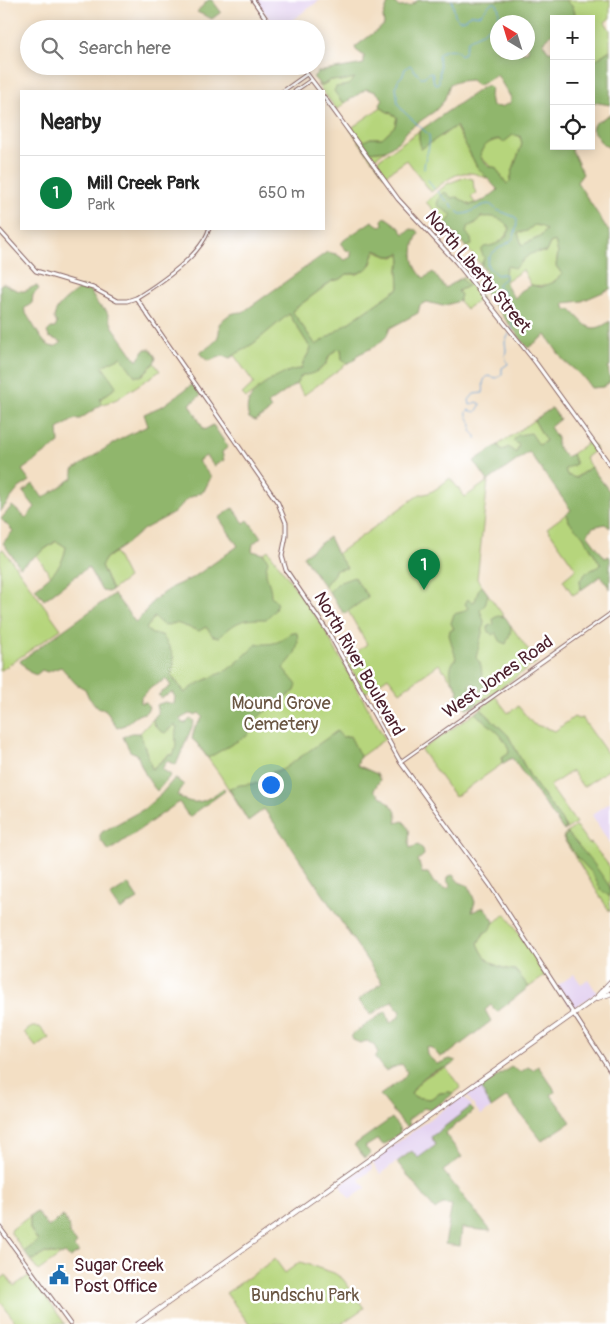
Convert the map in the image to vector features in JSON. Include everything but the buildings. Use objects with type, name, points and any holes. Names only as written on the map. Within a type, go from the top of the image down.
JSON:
[{"type":"main road","points":[[252,0],[267,20]]},
{"type":"main road","points":[[308,75],[319,90]]},
{"type":"main road","name":"North Liberty Street","points":[[325,98],[398,199],[456,262],[536,363],[610,465]]},
{"type":"main road","points":[[0,231],[36,271],[93,288],[117,301],[127,301],[136,298]]},
{"type":"main road","name":"North River Boulevard","points":[[136,298],[278,503],[286,523],[286,536],[282,556],[286,570],[330,635],[400,762],[490,885],[610,1070]]},
{"type":"main road","points":[[595,998],[610,982]]},
{"type":"main road","points":[[138,1324],[610,988]]},
{"type":"main road","points":[[595,998],[610,994]]},
{"type":"main road","points":[[0,1228],[70,1324]]},
{"type":"street","points":[[284,90],[306,75]]},
{"type":"street","points":[[296,90],[311,80]]},
{"type":"street","points":[[136,298],[189,259],[205,239],[209,230]]},
{"type":"street","name":"West Jones Road","points":[[400,762],[610,614]]},
{"type":"shaded area","points":[[320,0],[292,20],[270,20],[256,1]]},
{"type":"shaded area","points":[[610,802],[610,844],[592,815]]},
{"type":"shaded area","points":[[574,974],[581,984],[588,979],[597,993],[573,1008],[557,986]]},
{"type":"shaded area","points":[[479,1085],[485,1093],[491,1108],[481,1115],[467,1096],[468,1093]]},
{"type":"shaded area","points":[[461,1097],[464,1097],[472,1106],[431,1137],[436,1144],[418,1159],[411,1151],[380,1174],[372,1162],[373,1160]]},
{"type":"shaded area","points":[[368,1164],[373,1169],[359,1179],[366,1188],[350,1199],[342,1189],[341,1184]]},
{"type":"green space","points":[[208,0],[212,0],[221,12],[212,19],[197,12]]},
{"type":"green space","points":[[418,0],[565,0],[572,6],[574,15],[550,15],[550,35],[543,43],[550,51],[550,150],[572,150],[583,174],[577,182],[610,233],[610,289],[582,301],[564,303],[566,310],[571,310],[592,328],[603,326],[610,321],[610,366],[608,367],[610,382],[603,387],[591,388],[583,377],[563,360],[546,335],[528,348],[476,282],[486,272],[481,265],[484,258],[481,251],[484,247],[497,244],[503,239],[510,229],[507,225],[497,218],[481,217],[477,222],[468,227],[466,232],[471,239],[472,245],[466,247],[446,224],[452,215],[437,205],[439,197],[445,192],[452,198],[457,197],[470,205],[485,200],[498,190],[477,167],[456,126],[421,149],[419,139],[419,131],[488,85],[491,88],[492,106],[501,107],[510,103],[511,98],[497,75],[478,86],[471,80],[450,84],[444,101],[435,111],[409,129],[399,141],[386,150],[369,152],[364,148],[362,142],[370,138],[382,138],[395,126],[397,117],[380,105],[383,99],[376,92],[366,89],[345,103],[341,101],[334,91],[336,87],[348,85],[355,78],[342,81],[331,80],[321,86],[313,77],[315,75],[325,75],[325,71],[364,64],[364,56],[355,47],[384,25],[383,17],[388,3],[394,2],[399,7],[410,6]],"holes":[[[513,135],[520,136],[522,144],[510,181],[507,184],[495,167],[489,167],[480,157],[482,150],[489,143],[498,139],[504,142]],[[534,225],[541,226],[546,230],[540,237],[522,245],[518,233],[527,231]],[[555,241],[558,253],[556,266],[562,274],[554,282],[541,287],[531,285],[521,291],[515,298],[506,283],[507,266],[515,268],[531,254],[546,252],[550,243]]]},
{"type":"green space","points":[[565,0],[610,0],[610,18],[605,22],[610,30],[610,50],[595,60],[595,15],[574,15],[572,6]]},
{"type":"green space","points":[[610,50],[610,105],[595,102],[595,60]]},
{"type":"green space","points":[[356,77],[348,85],[340,87],[341,101],[345,103],[337,110],[325,94],[325,90],[322,90],[317,84],[321,86],[331,80],[342,81]]},
{"type":"green space","points":[[381,107],[397,117],[395,126],[382,138],[370,138],[369,152],[386,150],[372,160],[350,129]]},
{"type":"green space","points":[[610,114],[610,148],[602,144],[595,134],[595,123]]},
{"type":"green space","points":[[455,126],[477,167],[489,179],[472,173],[459,174],[431,192],[407,160],[384,176],[375,162],[419,131],[419,139],[442,136]]},
{"type":"green space","points":[[513,134],[520,136],[522,144],[510,181],[507,184],[480,156],[486,144],[508,139]]},
{"type":"green space","points":[[465,177],[473,179],[474,189],[477,193],[471,197],[475,203],[470,205],[457,197],[453,215],[446,224],[426,202],[447,184]]},
{"type":"green space","points":[[495,216],[505,221],[510,229],[487,255],[481,265],[466,247],[471,245],[466,232],[468,226],[477,223],[481,217]]},
{"type":"green space","points":[[385,217],[399,227],[404,234],[411,229],[417,230],[419,233],[413,250],[416,268],[424,278],[433,272],[445,288],[461,278],[468,286],[458,291],[461,295],[459,301],[443,306],[427,302],[420,305],[418,313],[390,328],[386,337],[376,346],[357,355],[355,360],[348,363],[342,360],[341,349],[336,350],[319,370],[311,374],[302,375],[296,384],[268,404],[271,409],[266,414],[255,421],[249,418],[248,404],[255,392],[266,383],[292,370],[301,369],[311,349],[289,314],[254,343],[230,358],[223,356],[208,361],[200,353],[217,338],[219,324],[229,315],[243,312],[327,252],[336,254],[345,260],[351,257],[351,251],[346,250],[341,244],[344,240],[372,221],[379,226],[383,225],[382,220]],"holes":[[[375,250],[388,256],[400,253],[401,262],[398,268],[399,288],[316,345],[292,311],[332,281],[341,279],[347,274],[367,269]]]},
{"type":"green space","points":[[534,225],[541,226],[546,230],[540,237],[522,245],[518,233],[527,231]]},
{"type":"green space","points":[[555,241],[558,253],[556,266],[562,274],[555,280],[545,285],[531,285],[523,270],[506,281],[504,273],[507,266],[521,263],[528,254],[546,252],[550,243]]},
{"type":"green space","points":[[375,250],[394,257],[400,253],[401,262],[398,268],[399,288],[316,346],[292,311],[332,281],[341,279],[347,274],[358,274],[371,264]]},
{"type":"green space","points":[[464,276],[482,298],[466,309],[459,301],[461,295],[458,291],[467,286],[461,278]]},
{"type":"green space","points":[[3,283],[21,291],[37,286],[39,289],[33,295],[32,303],[24,309],[40,336],[49,346],[57,346],[62,342],[49,337],[47,332],[51,328],[55,328],[57,323],[54,319],[57,309],[81,287],[88,288],[99,306],[106,310],[113,327],[137,361],[145,349],[151,349],[156,358],[154,363],[141,376],[135,376],[121,357],[102,366],[116,386],[114,389],[100,399],[101,405],[80,419],[75,419],[58,429],[59,443],[22,470],[30,481],[19,488],[0,512],[0,285]]},
{"type":"green space","points":[[289,313],[311,349],[301,370],[294,370],[279,375],[246,398],[242,394],[254,383],[234,355],[254,343]]},
{"type":"green space","points":[[341,348],[342,360],[348,363],[304,395],[296,384],[300,377],[323,367],[328,361],[329,356]]},
{"type":"green space","points":[[121,356],[142,376],[154,363],[160,371],[117,399],[101,405],[100,399],[114,389],[102,366]]},
{"type":"green space","points":[[193,384],[201,395],[190,404],[204,430],[213,425],[228,447],[222,452],[224,460],[214,466],[206,456],[198,461],[211,477],[204,491],[187,499],[174,513],[144,529],[106,558],[101,566],[112,590],[108,592],[102,591],[88,567],[44,600],[35,588],[59,566],[66,547],[56,541],[20,567],[3,543],[13,531],[1,519],[12,506],[26,518],[35,507],[23,492],[33,484],[43,498],[73,478],[73,470],[118,441],[148,426],[144,414],[164,405]]},
{"type":"green space","points":[[552,408],[560,419],[550,427],[557,438],[557,446],[566,457],[572,454],[576,464],[565,469],[567,475],[576,478],[591,467],[610,492],[610,528],[605,524],[593,527],[587,534],[605,558],[609,556],[610,558],[610,589],[601,576],[581,590],[580,580],[586,573],[601,565],[583,536],[570,523],[566,514],[571,510],[529,452],[488,481],[474,461],[498,445],[502,451],[508,447],[516,453],[519,445],[513,441],[518,435],[531,433],[539,445],[546,441],[534,420]]},
{"type":"green space","points":[[534,420],[546,441],[539,445],[519,445],[516,453],[502,451],[498,445]]},
{"type":"green space","points":[[590,441],[596,449],[585,458],[591,467],[575,478],[567,475],[565,469],[575,464],[572,454]]},
{"type":"green space","points":[[450,478],[465,497],[488,481],[477,579],[537,662],[472,708],[439,664],[400,692],[388,677],[365,693],[346,660],[367,644],[348,611],[368,597],[338,583],[329,592],[324,586],[335,570],[347,568],[337,554],[420,494],[432,491]]},
{"type":"green space","points":[[233,508],[244,523],[248,520],[261,537],[253,544],[252,551],[264,554],[268,561],[266,575],[271,596],[277,602],[275,610],[266,619],[246,620],[236,624],[220,637],[213,636],[206,627],[199,631],[176,623],[164,626],[154,617],[146,629],[152,634],[162,635],[174,659],[171,675],[185,693],[200,683],[227,670],[257,644],[276,643],[291,632],[297,633],[297,648],[283,668],[297,685],[295,691],[264,712],[253,723],[248,735],[208,758],[192,739],[195,727],[203,717],[199,713],[195,715],[189,714],[180,719],[182,723],[186,723],[190,719],[194,722],[176,765],[167,761],[162,769],[171,775],[157,791],[145,774],[137,754],[130,751],[123,737],[131,733],[140,733],[152,769],[169,755],[173,755],[176,748],[177,727],[174,725],[165,733],[157,728],[153,719],[158,713],[156,705],[165,702],[174,704],[175,697],[172,692],[162,698],[158,695],[171,686],[166,679],[152,687],[141,697],[141,703],[146,702],[149,708],[145,713],[137,715],[125,725],[117,728],[105,709],[99,709],[89,698],[85,689],[76,684],[61,667],[47,672],[42,670],[36,675],[29,672],[20,661],[114,594],[136,623],[154,600],[172,587],[194,577],[238,546],[219,518]]},
{"type":"green space","points":[[566,514],[570,523],[583,536],[601,565],[580,580],[581,590],[573,595],[563,580],[576,569],[547,528]]},
{"type":"green space","points":[[329,537],[337,554],[347,568],[335,570],[324,586],[303,556]]},
{"type":"green space","points":[[57,541],[66,547],[61,563],[51,576],[36,555]]},
{"type":"green space","points":[[3,549],[61,629],[0,671],[0,551]]},
{"type":"green space","name":"Mound Grove Cemetery","points":[[268,550],[322,625],[385,739],[272,820],[264,809],[248,821],[220,775],[192,739],[195,727],[203,717],[145,640],[152,634],[145,629],[154,617],[164,625]]},
{"type":"green space","points":[[115,552],[128,578],[112,590],[101,566],[106,558]]},
{"type":"green space","points":[[354,577],[368,597],[344,614],[329,592],[338,583]]},
{"type":"green space","points":[[482,586],[488,594],[485,605],[480,610],[484,621],[476,658],[481,665],[486,692],[483,693],[475,684],[470,683],[469,686],[475,694],[477,704],[467,709],[457,694],[458,689],[451,677],[451,666],[456,658],[449,635],[450,630],[454,629],[451,623],[454,614],[468,608],[465,604],[468,599],[471,602],[475,601],[479,588]]},
{"type":"green space","points":[[498,616],[505,617],[511,627],[506,644],[501,642],[496,633],[493,635],[489,631],[488,626],[494,624],[494,618]]},
{"type":"green space","points":[[495,696],[508,713],[518,706],[533,724],[555,731],[574,717],[582,718],[610,757],[610,769],[583,787],[572,771],[550,786],[576,823],[564,831],[566,827],[531,778],[508,735],[481,709]]},
{"type":"green space","points":[[481,709],[508,735],[531,778],[566,827],[564,831],[512,758],[502,764],[502,757],[509,752],[507,746],[500,735],[475,713]]},
{"type":"green space","points":[[475,713],[500,734],[508,745],[510,752],[502,757],[502,764],[455,797],[421,750]]},
{"type":"green space","points":[[153,719],[154,725],[170,730],[174,724],[177,727],[175,752],[173,755],[168,755],[152,769],[140,733]]},
{"type":"green space","points":[[337,731],[342,737],[350,736],[360,756],[357,765],[377,774],[380,780],[374,790],[394,808],[397,817],[396,823],[403,821],[408,828],[410,848],[418,845],[423,849],[424,855],[418,860],[422,873],[428,873],[434,883],[447,889],[451,886],[447,881],[449,876],[453,875],[459,882],[469,886],[475,902],[472,912],[484,907],[494,921],[491,929],[484,933],[478,943],[484,955],[497,966],[515,970],[529,987],[497,1012],[491,1005],[485,1010],[491,1021],[451,1052],[440,1057],[432,1048],[426,1047],[427,1055],[437,1064],[450,1059],[456,1061],[427,1075],[417,1084],[411,1094],[414,1097],[430,1099],[440,1093],[450,1092],[453,1094],[431,1110],[424,1108],[408,1120],[410,1125],[406,1127],[380,1095],[404,1078],[407,1072],[402,1064],[385,1071],[374,1057],[378,1053],[374,1045],[367,1041],[360,1043],[353,1040],[351,1035],[386,1011],[390,1023],[399,1017],[401,1011],[397,1009],[393,1000],[371,1015],[358,1000],[382,983],[264,809],[248,821],[229,788],[258,783],[268,774],[282,770]]},
{"type":"green space","points":[[175,778],[184,785],[177,795],[190,802],[207,799],[224,788],[225,791],[189,817],[179,802],[109,851],[100,839],[102,832],[144,809]]},
{"type":"green space","points":[[576,826],[610,867],[610,912],[563,838],[564,835]]},
{"type":"green space","points":[[568,833],[610,887],[610,897],[601,890],[592,873],[577,857],[564,838]]},
{"type":"green space","points":[[128,884],[138,899],[120,910],[110,896]]},
{"type":"green space","points":[[506,914],[545,976],[529,987],[515,970],[503,968],[492,963],[484,955],[478,943],[490,927]]},
{"type":"green space","points":[[32,1027],[40,1027],[49,1038],[36,1047],[24,1032]]},
{"type":"green space","points":[[538,1066],[553,1087],[555,1092],[551,1095],[571,1122],[542,1141],[507,1097],[491,1108],[481,1087],[511,1067],[521,1072],[528,1067],[533,1070]]},
{"type":"green space","points":[[446,1068],[461,1088],[453,1094],[450,1092],[440,1093],[430,1099],[414,1097],[411,1094],[426,1077]]},
{"type":"green space","points":[[470,1107],[474,1111],[445,1133],[462,1157],[443,1171],[491,1231],[462,1228],[460,1246],[445,1244],[452,1205],[443,1204],[435,1210],[397,1162],[412,1151],[418,1158],[436,1145],[431,1137]]},
{"type":"green space","points":[[392,1118],[400,1133],[383,1145],[378,1139],[365,1147],[371,1154],[365,1158],[354,1145]]},
{"type":"green space","points":[[37,1212],[48,1227],[63,1216],[69,1227],[69,1233],[77,1244],[74,1247],[79,1252],[70,1258],[65,1253],[61,1255],[45,1253],[36,1259],[30,1260],[24,1252],[38,1241],[30,1229],[30,1216]]},
{"type":"green space","points":[[30,1216],[30,1229],[39,1241],[24,1252],[11,1233],[11,1230]]},
{"type":"green space","points":[[45,1253],[61,1255],[38,1271],[30,1260],[36,1259]]},
{"type":"green space","name":"Bundschu Park","points":[[275,1259],[285,1273],[300,1262],[334,1273],[343,1279],[364,1308],[341,1324],[249,1324],[226,1293]]},
{"type":"green space","points":[[6,1275],[14,1286],[30,1275],[65,1324],[17,1324],[0,1301],[0,1280]]},
{"type":"waterway","points":[[424,169],[429,135],[398,104],[396,87],[398,80],[410,65],[420,77],[424,77],[430,72],[432,73],[434,83],[437,84],[439,82],[440,66],[438,55],[450,49],[459,52],[461,55],[464,53],[468,40],[482,33],[498,17],[499,13],[496,3],[491,3],[480,15],[471,14],[466,19],[459,20],[455,15],[452,0]]},
{"type":"waterway","points":[[428,180],[434,189]]},
{"type":"waterway","points":[[437,191],[460,214],[468,213],[486,204],[490,204],[497,210],[515,217],[517,220],[512,239],[492,253],[487,263],[488,267],[497,275],[503,274],[507,276],[497,285],[504,292],[508,302],[512,318],[512,330]]},
{"type":"waterway","points":[[476,439],[476,436],[471,431],[472,425],[467,412],[468,410],[476,412],[481,404],[477,402],[470,405],[469,400],[474,394],[483,393],[483,382],[488,376],[497,378],[502,374],[502,368],[508,364],[505,356],[505,342],[509,334]]},
{"type":"place","name":"Mill Creek Park","points":[[424,590]]},
{"type":"place","name":"Sugar Creek Post Office","points":[[59,1275]]}]
